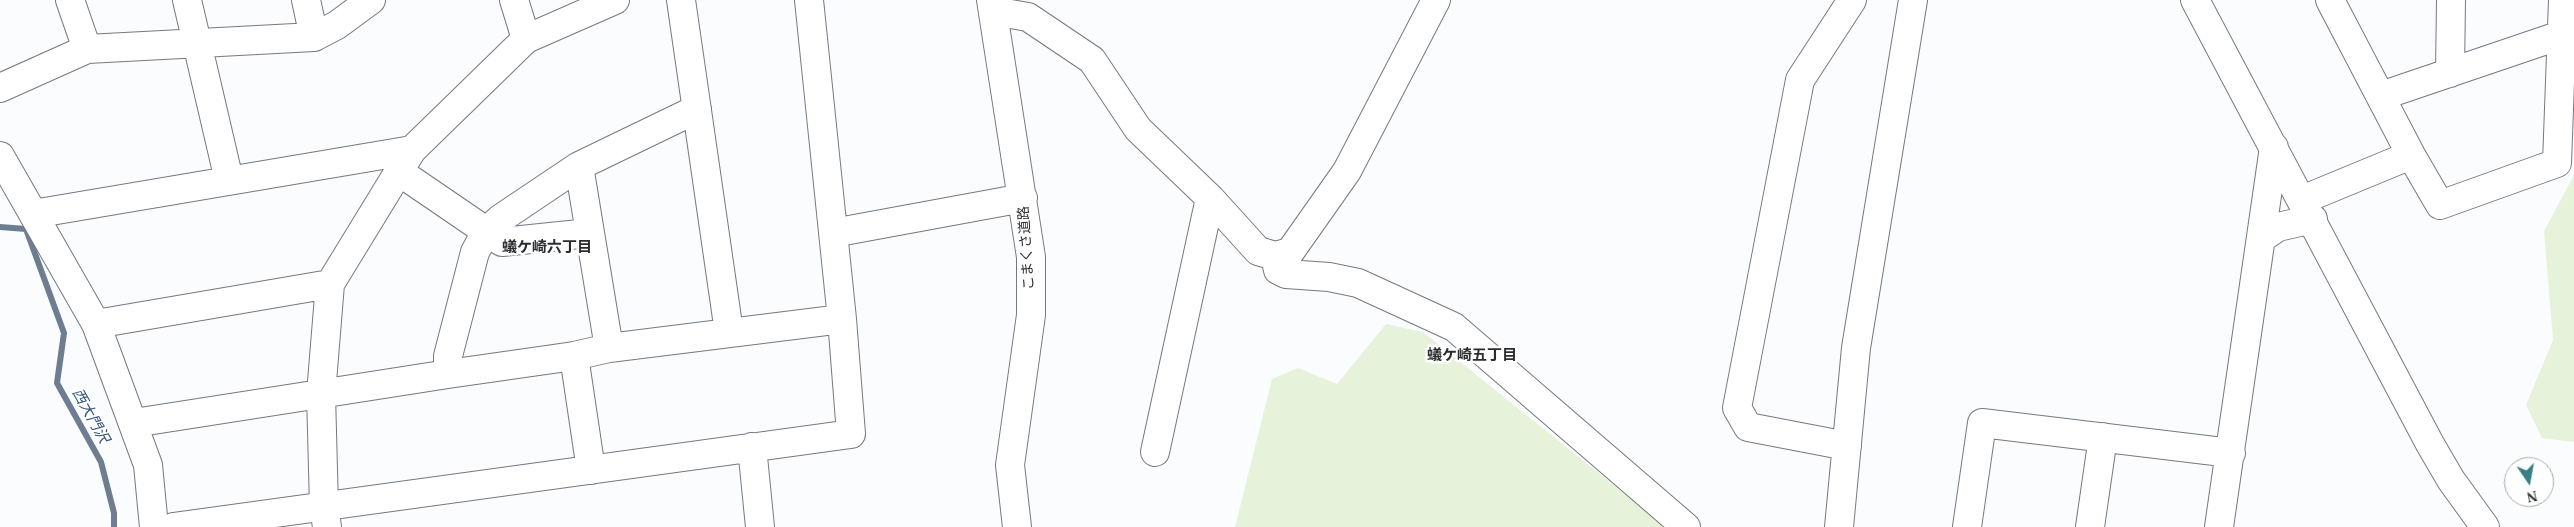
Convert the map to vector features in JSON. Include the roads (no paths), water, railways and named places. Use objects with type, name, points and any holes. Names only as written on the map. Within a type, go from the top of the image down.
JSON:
[{"type":"street","points":[[70,0],[87,49]]},
{"type":"street","points":[[187,0],[229,180]]},
{"type":"street","points":[[306,0],[314,37]]},
{"type":"street","points":[[0,88],[87,49],[314,37],[337,25],[371,0]]},
{"type":"street","points":[[514,0],[526,39]]},
{"type":"street","points":[[326,517],[322,394],[330,284],[405,161],[526,39],[615,0]]},
{"type":"street","points":[[681,0],[729,332]]},
{"type":"street","points":[[173,527],[326,517],[591,470],[851,434],[842,319],[809,0]]},
{"type":"street","points":[[992,5],[1028,17],[1092,60],[1138,129],[1210,198],[1258,251],[1275,256],[1290,252],[1316,219],[1347,171],[1436,0]]},
{"type":"street","points":[[1847,446],[1748,427],[1737,408],[1800,80],[1852,0]]},
{"type":"street","points":[[1839,527],[1856,348],[1913,0]]},
{"type":"street","points":[[2195,0],[2430,444],[2451,480],[2485,527]]},
{"type":"street","points":[[2330,0],[2411,155],[2440,205],[2557,163],[2563,0]]},
{"type":"street","points":[[2450,73],[2451,0]]},
{"type":"street","name":"こまくさ道路","points":[[992,5],[1031,257],[1031,315],[1010,465],[1017,527]]},
{"type":"street","points":[[2381,96],[2561,35]]},
{"type":"street","points":[[448,374],[448,356],[475,252],[486,232],[500,219],[579,166],[697,109]]},
{"type":"street","points":[[2219,527],[2274,147]]},
{"type":"street","points":[[2262,238],[2307,209],[2411,155]]},
{"type":"street","points":[[0,156],[96,324],[148,465],[154,527]]},
{"type":"street","points":[[33,214],[229,180],[405,161],[486,232],[502,242],[589,233]]},
{"type":"street","points":[[579,166],[609,348]]},
{"type":"street","points":[[833,233],[1023,198]]},
{"type":"street","points":[[1155,452],[1210,198]]},
{"type":"street","points":[[1275,256],[1278,270],[1286,274],[1329,277],[1358,283],[1454,326],[1686,527]]},
{"type":"street","points":[[96,324],[330,284]]},
{"type":"street","points":[[134,423],[574,356],[609,348],[842,319]]},
{"type":"street","points":[[574,356],[591,470]]},
{"type":"street","points":[[1967,527],[1982,423],[2231,453]]},
{"type":"street","points":[[2090,527],[2104,437]]},
{"type":"street","points":[[752,447],[760,527]]},
{"type":"waterway","name":"西大門沢","points":[[0,227],[26,229],[64,333],[57,383],[101,462],[114,513],[114,527]]},
{"type":"district","name":"蟻ケ崎六丁目","points":[[547,248]]},
{"type":"district","name":"蟻ケ崎五丁目","points":[[1472,356]]}]
